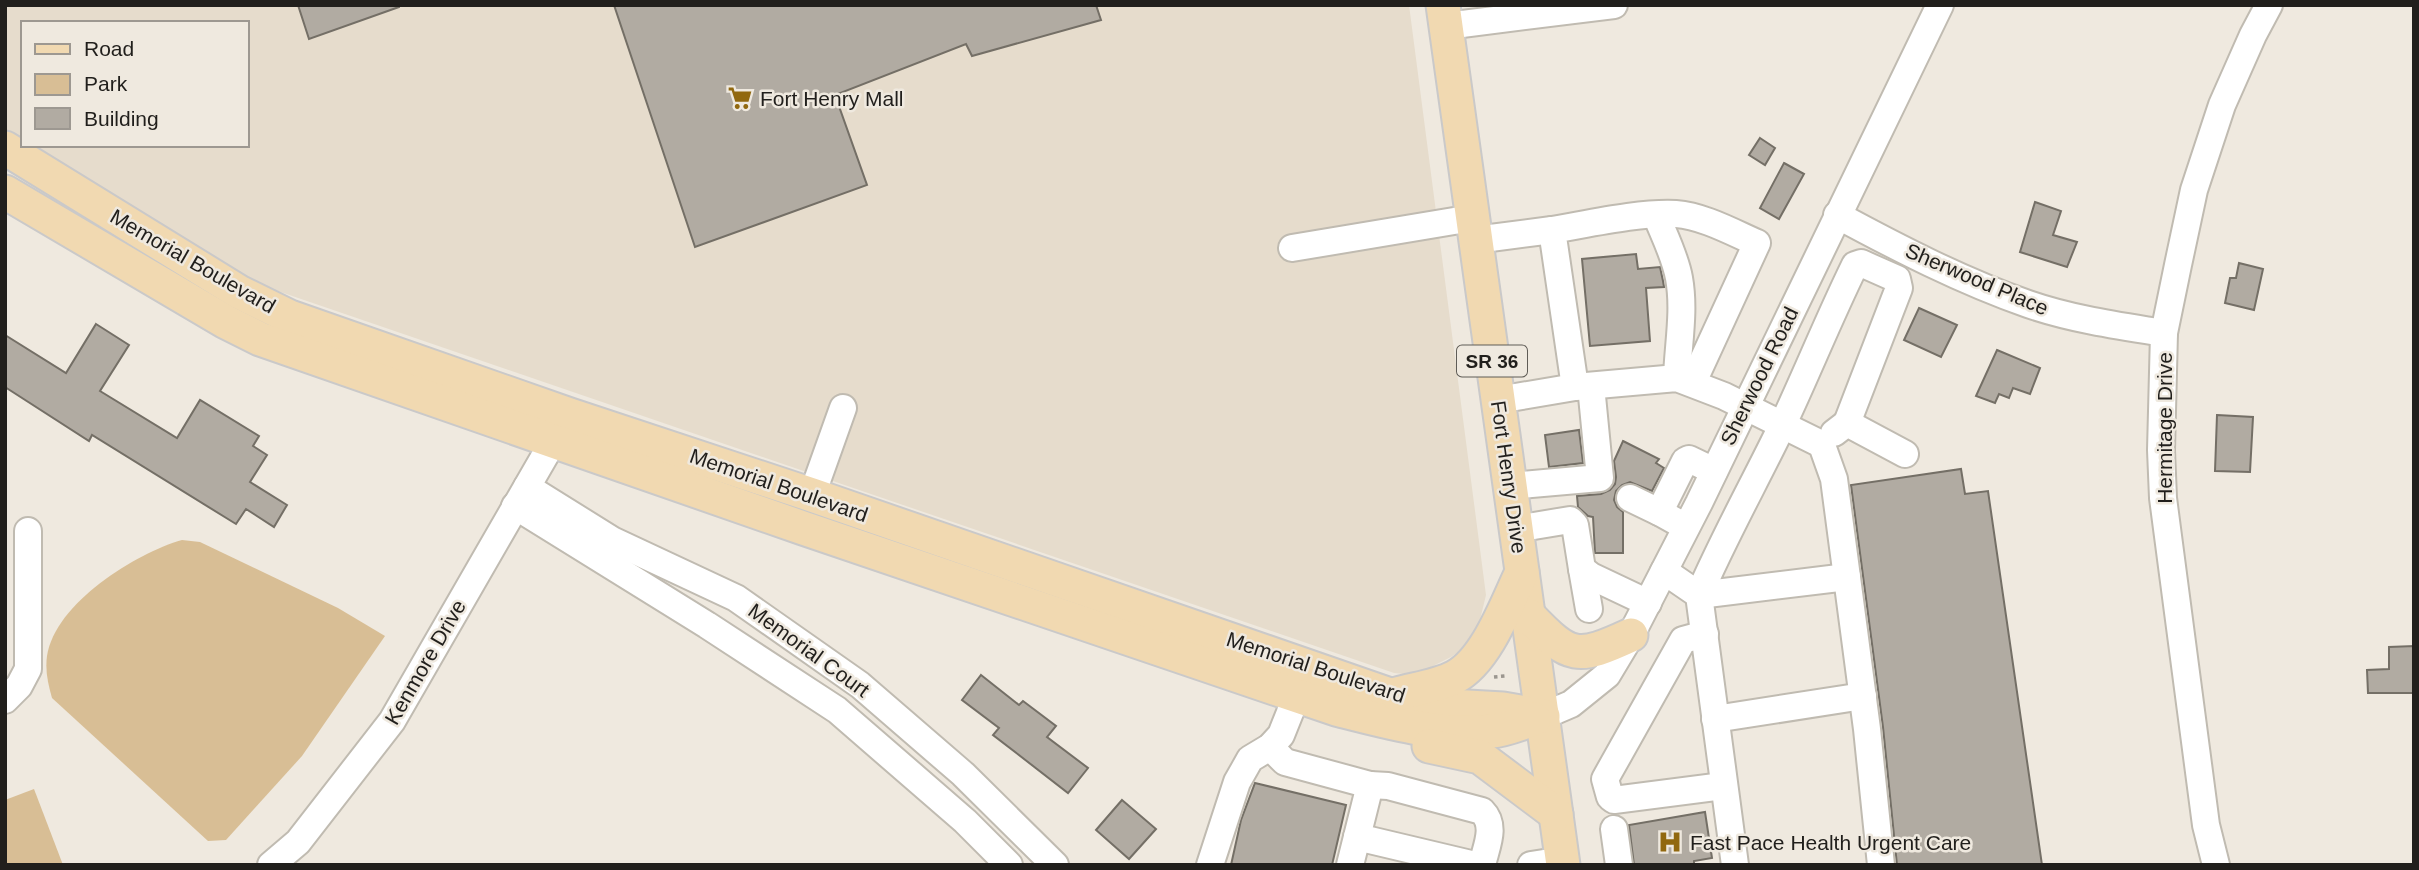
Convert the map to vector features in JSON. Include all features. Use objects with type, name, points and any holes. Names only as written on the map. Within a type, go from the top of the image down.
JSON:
[{"type":"main road","name":"Fort Henry Drive","points":[[1445,16],[1556,814],[1552,863]]},
{"type":"main road","name":"Memorial Boulevard","points":[[13,172],[26,185],[43,189],[134,244],[200,268],[239,292],[290,317],[803,528],[1336,709],[1398,725],[1438,732],[1494,732],[1543,716]]},
{"type":"main road","name":"Memorial Boulevard","points":[[13,172],[214,315],[260,339],[562,428],[812,495],[1393,696],[1450,706],[1503,709],[1543,716]]},
{"type":"main road","points":[[803,528],[812,495]]},
{"type":"main road","points":[[1393,696],[1455,677],[1475,660],[1488,641],[1522,572]]},
{"type":"main road","points":[[1529,616],[1546,634],[1570,651],[1587,653],[1630,635]]},
{"type":"main road","points":[[1336,709],[1401,741],[1480,757],[1556,814]]},
{"type":"street","points":[[1445,16],[1614,5]]},
{"type":"street","name":"Sherwood Road","points":[[1543,716],[1571,704],[1607,675],[1648,603],[1940,5]]},
{"type":"street","name":"Hermitage Drive","points":[[2216,865],[2206,825],[2163,498],[2161,450],[2164,333],[2194,190],[2222,105],[2269,5]]},
{"type":"street","points":[[1292,247],[1473,229],[1552,230],[1656,215],[1677,214],[1699,219],[1757,243],[1685,380]]},
{"type":"street","points":[[1656,215],[1675,261],[1679,279],[1685,380]]},
{"type":"street","name":"Sherwood Place","points":[[1838,215],[1960,275],[2029,304],[2075,317],[2164,333]]},
{"type":"street","points":[[1510,486],[1600,478],[1552,230]]},
{"type":"street","points":[[1735,865],[1699,595],[1719,548],[1782,425],[1823,329],[1855,265],[1861,263],[1897,279],[1899,288],[1847,423],[1819,443]]},
{"type":"street","points":[[1790,312],[1823,329]]},
{"type":"street","points":[[1498,400],[1583,386],[1685,380],[1745,405],[1824,448],[1834,479],[1863,696],[1881,865]]},
{"type":"street","points":[[812,495],[843,408]]},
{"type":"street","points":[[1847,423],[1905,454]]},
{"type":"street","name":"Kenmore Drive","points":[[271,865],[298,842],[391,721],[562,428]]},
{"type":"street","points":[[1660,512],[1685,461],[1689,460],[1714,471]]},
{"type":"street","name":"Memorial Court","points":[[521,496],[736,598],[860,685],[963,774],[1055,865]]},
{"type":"street","name":"Memorial Court","points":[[521,496],[707,625],[837,710],[965,821],[1009,865]]},
{"type":"street","points":[[1630,498],[1686,527]]},
{"type":"street","points":[[1516,529],[1570,520],[1575,525],[1588,609]]},
{"type":"street","points":[[5,699],[14,693],[28,669],[28,531]]},
{"type":"street","points":[[1582,569],[1591,576],[1648,603]]},
{"type":"street","points":[[1664,571],[1699,595],[1847,577]]},
{"type":"street","points":[[1705,634],[1683,640],[1605,779],[1609,797],[1614,800],[1723,786]]},
{"type":"street","points":[[837,710],[860,685]]},
{"type":"street","points":[[1210,865],[1237,782],[1250,759],[1270,747],[1281,735],[1297,695]]},
{"type":"street","points":[[1715,719],[1863,696]]},
{"type":"street","points":[[1270,747],[1285,762],[1482,811],[1489,818],[1491,826],[1482,865]]},
{"type":"street","points":[[1350,865],[1370,785]]},
{"type":"street","points":[[1614,829],[1619,865]]},
{"type":"street","points":[[1357,837],[1445,861],[1475,865]]},
{"type":"path","points":[[1492,677],[1505,676]]},
{"type":"shaded area","name":"Fort Henry Mall","points":[[5,5],[1409,5],[1486,595],[1479,624],[1468,645],[1451,657],[1415,675],[1394,673],[269,288],[233,273],[23,147],[248,147],[248,21],[21,21],[21,146],[5,136]]},
{"type":"green space","points":[[182,540],[200,542],[338,608],[385,636],[302,756],[226,840],[208,841],[52,698],[47,677],[47,656],[53,636],[81,599],[121,568]]},
{"type":"green space","points":[[34,789],[63,865],[5,865],[5,800]]},
{"type":"building","points":[[298,5],[399,5],[399,7],[309,39]]},
{"type":"building","name":"Fort Henry Mall","points":[[614,5],[1096,5],[1101,20],[972,56],[966,44],[835,95],[867,185],[695,247]]},
{"type":"building","points":[[1760,138],[1775,148],[1765,165],[1749,155]]},
{"type":"building","points":[[1784,163],[1804,174],[1779,219],[1760,208]]},
{"type":"building","points":[[2035,202],[2061,211],[2053,235],[2077,242],[2067,267],[2020,252]]},
{"type":"building","points":[[1636,254],[1638,269],[1660,267],[1664,287],[1646,288],[1650,341],[1590,346],[1582,259]]},
{"type":"building","points":[[2239,263],[2263,269],[2254,310],[2225,303],[2230,278],[2236,278]]},
{"type":"building","points":[[1919,308],[1957,325],[1941,357],[1904,340]]},
{"type":"building","points":[[96,324],[129,345],[100,391],[177,438],[200,400],[259,436],[253,446],[267,455],[250,482],[287,505],[274,527],[246,509],[236,524],[92,435],[89,441],[5,387],[5,335],[66,373]]},
{"type":"building","points":[[1997,350],[2040,368],[2030,394],[2013,388],[2009,398],[1999,394],[1995,403],[1976,396]]},
{"type":"building","points":[[2217,415],[2253,417],[2250,472],[2215,471]]},
{"type":"building","points":[[1579,430],[1583,463],[1549,467],[1545,435]]},
{"type":"building","points":[[1623,441],[1659,459],[1656,463],[1664,468],[1652,491],[1630,482],[1616,491],[1614,500],[1623,512],[1623,553],[1595,553],[1593,517],[1578,507],[1577,496],[1601,494],[1610,490],[1616,477],[1614,461]]},
{"type":"building","points":[[1961,469],[1965,494],[1988,491],[2042,865],[1897,865],[1883,727],[1851,485]]},
{"type":"building","points":[[2414,646],[2414,693],[2368,693],[2367,670],[2389,669],[2389,647]]},
{"type":"building","points":[[981,675],[1019,705],[1023,701],[1056,726],[1047,737],[1088,768],[1068,793],[993,735],[999,728],[962,700]]},
{"type":"building","points":[[1255,783],[1346,805],[1332,865],[1231,865],[1241,820]]},
{"type":"building","points":[[1122,800],[1156,829],[1129,859],[1096,830]]},
{"type":"building","name":"Fast Pace Health Urgent Care","points":[[1705,812],[1712,858],[1694,861],[1694,865],[1634,865],[1629,825]]},
{"type":"place","name":"Fort Henry Mall","points":[[740,98]]},
{"type":"place","name":"Fast Pace Health Urgent Care","points":[[1670,842]]}]
